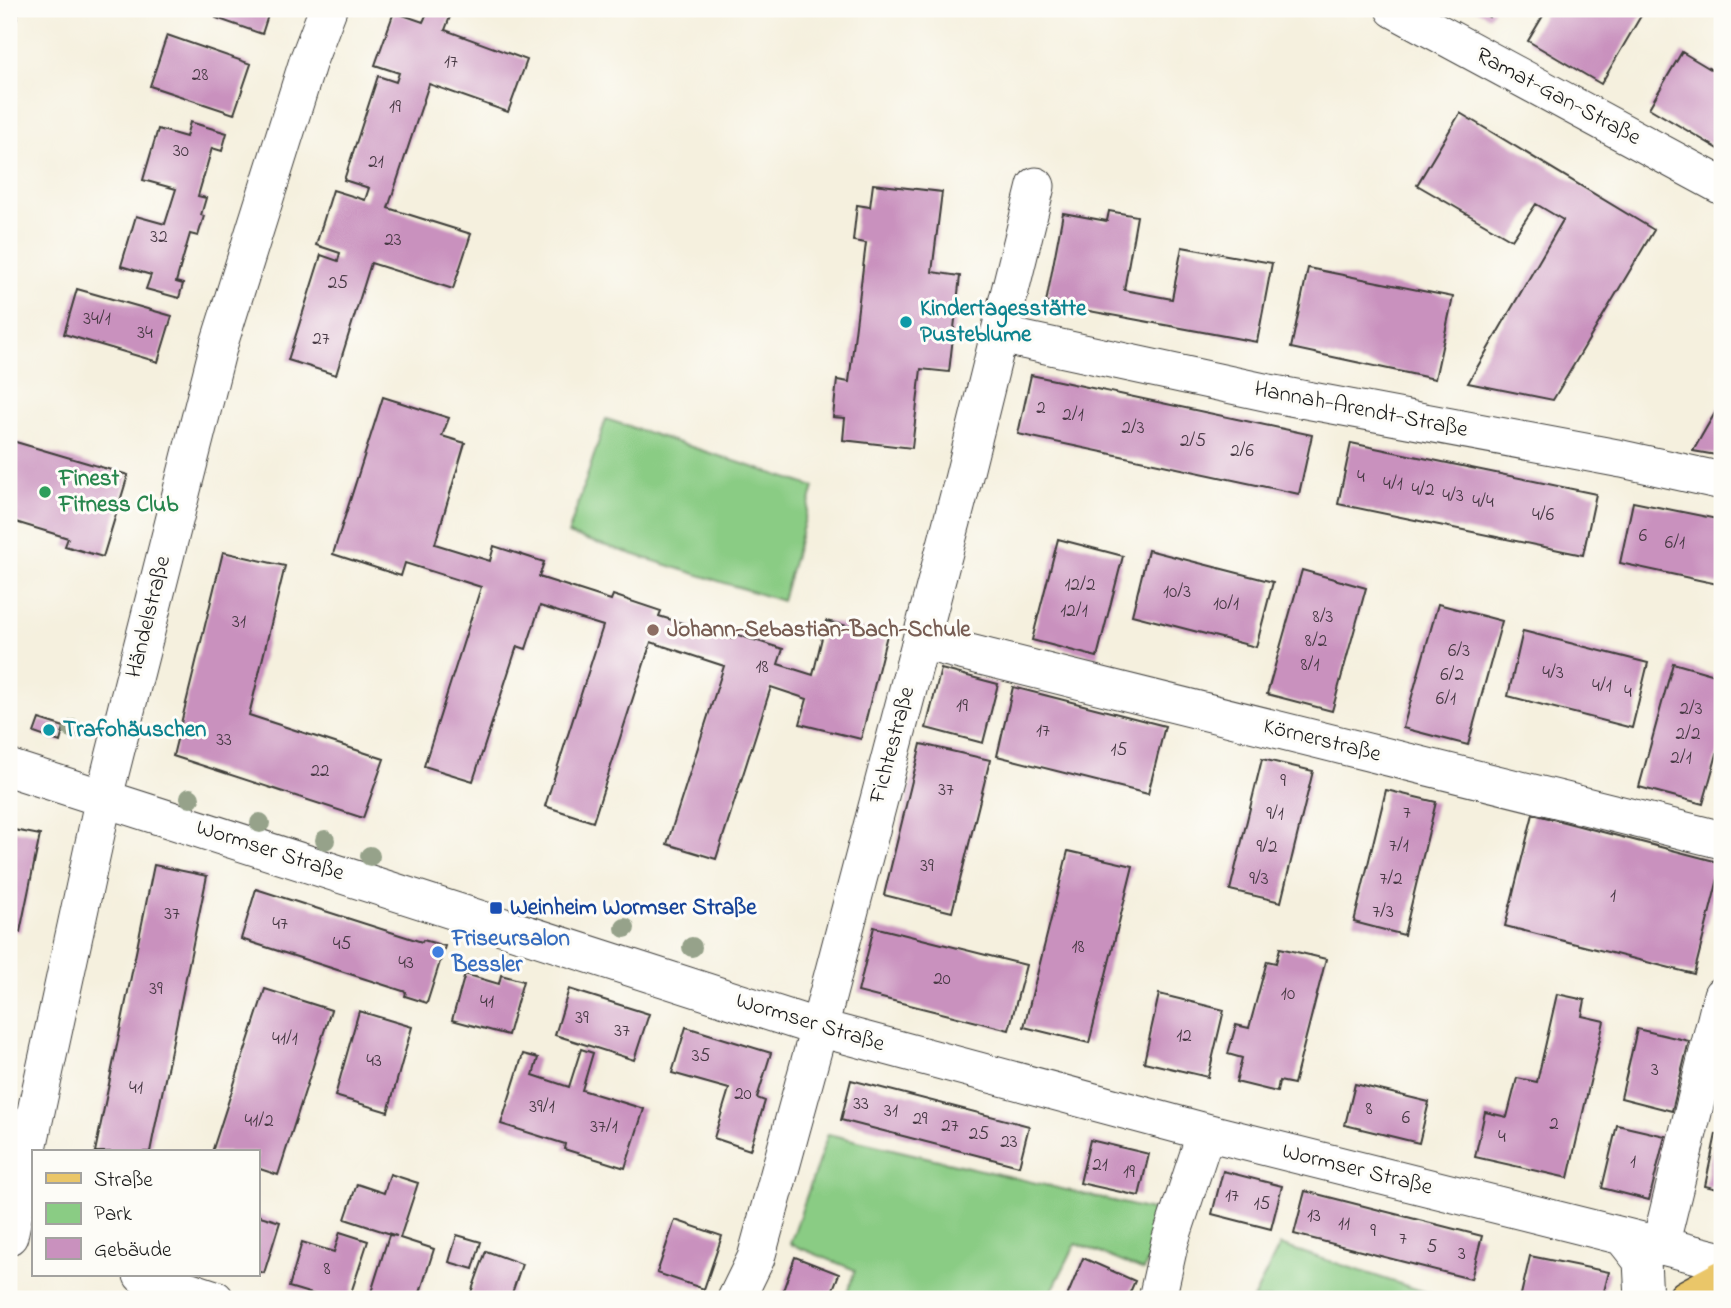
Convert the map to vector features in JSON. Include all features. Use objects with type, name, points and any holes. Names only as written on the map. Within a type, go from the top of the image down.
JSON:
[{"type":"main road","points":[[1687,1299],[1722,1280]]},
{"type":"street","name":"Händelstraße","points":[[34,1150],[104,797],[219,344],[302,81],[328,9]]},
{"type":"street","name":"Ramat-Gan-Straße","points":[[1394,9],[1722,186]]},
{"type":"street","name":"Fichtestraße","points":[[736,1299],[756,1258],[819,1028],[1000,335],[1036,186]]},
{"type":"street","name":"Hannah-Arendt-Straße","points":[[1000,335],[1269,393],[1622,459],[1722,481]]},
{"type":"street","name":"Körnerstraße","points":[[921,641],[1722,840]]},
{"type":"street","name":"Wormser Straße","points":[[9,768],[819,1028],[1206,1132],[1722,1261]]},
{"type":"street","points":[[1660,1246],[1722,995]]},
{"type":"street","points":[[1157,1299],[1170,1241],[1206,1132]]},
{"type":"street","name":"Händelstraße","points":[[17,1235],[32,1159]]},
{"type":"street","points":[[1623,1237],[1642,1261],[1644,1299]]},
{"type":"street","points":[[145,1276],[215,1299]]},
{"type":"green space","points":[[606,419],[814,487],[782,601],[568,534]]},
{"type":"green space","points":[[828,1134],[1164,1213],[1144,1271],[1076,1243],[1048,1299],[845,1299],[855,1270],[790,1244]]},
{"type":"green space","points":[[1280,1245],[1447,1299],[1253,1299]]},
{"type":"building","points":[[9,9],[19,11],[9,41]]},
{"type":"building","points":[[220,9],[270,9],[262,34],[216,18]]},
{"type":"building","points":[[429,9],[453,9],[445,30],[527,60],[508,112],[429,84],[388,208],[471,234],[453,289],[371,263],[336,375],[288,360],[321,255],[338,261],[340,253],[316,245],[333,190],[365,200],[369,188],[344,180],[378,76],[396,82],[399,73],[375,65],[394,12],[423,22]]},
{"type":"building","points":[[1475,9],[1494,9],[1489,17]]},
{"type":"building","points":[[1547,9],[1645,9],[1601,84],[1528,41]]},
{"type":"building","points":[[167,35],[251,64],[234,114],[150,86]]},
{"type":"building","points":[[1682,52],[1722,76],[1722,151],[1649,108]]},
{"type":"building","points":[[1460,113],[1654,230],[1553,400],[1468,383],[1563,220],[1536,204],[1512,240],[1417,185]]},
{"type":"building","points":[[190,122],[227,133],[222,151],[212,148],[198,196],[206,198],[201,215],[204,216],[198,236],[190,234],[176,282],[183,284],[179,298],[146,289],[151,275],[121,266],[136,216],[165,224],[176,189],[143,180],[158,129],[186,137]]},
{"type":"building","name":"Kindertagesstätte Pusteblume","points":[[873,184],[942,192],[932,272],[960,276],[949,372],[921,369],[912,448],[843,440],[845,418],[833,417],[837,380],[849,382],[866,243],[853,241],[857,205],[870,207]]},
{"type":"building","points":[[1109,211],[1137,216],[1124,290],[1172,299],[1182,247],[1272,263],[1257,342],[1046,303],[1063,213],[1107,221]]},
{"type":"building","points":[[1308,268],[1453,297],[1435,379],[1291,348]]},
{"type":"building","points":[[77,289],[172,316],[158,362],[64,334]]},
{"type":"building","points":[[1031,375],[1312,435],[1299,494],[1018,434]]},
{"type":"building","name":"Johann-Sebastian-Bach-Schule","points":[[383,397],[449,418],[442,436],[465,443],[435,544],[490,561],[494,546],[544,562],[539,577],[611,600],[613,595],[661,611],[659,616],[733,639],[735,634],[783,649],[778,664],[813,675],[826,621],[887,635],[861,739],[800,724],[807,699],[771,687],[716,859],[667,844],[724,666],[651,642],[593,822],[545,806],[603,626],[540,606],[526,649],[517,646],[473,781],[424,766],[481,587],[405,563],[401,576],[333,554]]},
{"type":"building","points":[[1722,401],[1722,456],[1693,451],[1705,430]]},
{"type":"building","name":"Finest Fitness Club","points":[[9,440],[128,475],[103,557],[65,546],[68,538],[9,520]]},
{"type":"building","points":[[1351,443],[1596,494],[1583,555],[1338,504]]},
{"type":"building","points":[[1633,502],[1722,520],[1722,585],[1620,563]]},
{"type":"building","points":[[1058,539],[1123,556],[1097,657],[1032,640]]},
{"type":"building","points":[[1148,550],[1273,582],[1256,647],[1132,615]]},
{"type":"building","points":[[223,552],[285,566],[249,715],[384,759],[363,818],[173,756]]},
{"type":"building","points":[[1302,570],[1366,588],[1332,711],[1267,694]]},
{"type":"building","points":[[1438,604],[1502,621],[1468,745],[1403,728]]},
{"type":"building","points":[[1523,631],[1648,663],[1632,728],[1508,696]]},
{"type":"building","points":[[1673,663],[1722,677],[1722,736],[1703,804],[1639,787]]},
{"type":"building","points":[[941,669],[998,684],[983,743],[926,728]]},
{"type":"building","points":[[1013,687],[1165,726],[1148,794],[997,756]]},
{"type":"building","name":"Trafohäuschen","points":[[39,719],[64,727],[60,742],[34,733]]},
{"type":"building","points":[[921,744],[990,760],[952,912],[884,895]]},
{"type":"building","points":[[1262,759],[1313,771],[1281,902],[1230,890]]},
{"type":"building","points":[[1386,790],[1436,802],[1404,935],[1354,922]]},
{"type":"building","points":[[1533,814],[1722,863],[1694,974],[1505,926]]},
{"type":"building","points":[[9,829],[40,835],[20,932],[9,929]]},
{"type":"building","points":[[1068,851],[1133,866],[1089,1043],[1024,1027]]},
{"type":"building","points":[[154,865],[207,876],[150,1150],[95,1150]]},
{"type":"building","points":[[256,889],[422,942],[423,940],[445,946],[427,1003],[405,996],[406,992],[241,939]]},
{"type":"building","points":[[874,927],[1026,965],[1009,1030],[858,992]]},
{"type":"building","points":[[1280,948],[1326,959],[1294,1084],[1279,1081],[1277,1092],[1236,1082],[1242,1058],[1228,1054],[1236,1025],[1249,1028],[1267,961],[1276,963]]},
{"type":"building","points":[[465,974],[499,984],[501,975],[523,981],[508,1035],[452,1020]]},
{"type":"building","points":[[265,989],[331,1010],[278,1175],[259,1169],[259,1150],[213,1150]]},
{"type":"building","points":[[569,989],[649,1014],[634,1060],[555,1035]]},
{"type":"building","points":[[1159,994],[1224,1010],[1208,1077],[1144,1062]]},
{"type":"building","points":[[1557,994],[1585,1000],[1582,1016],[1604,1021],[1568,1178],[1475,1157],[1485,1112],[1507,1117],[1517,1078],[1537,1082]]},
{"type":"building","points":[[359,1011],[412,1027],[388,1112],[335,1096]]},
{"type":"building","points":[[686,1027],[771,1053],[757,1098],[765,1101],[750,1150],[714,1138],[729,1089],[672,1073]]},
{"type":"building","points":[[1637,1029],[1689,1041],[1672,1111],[1621,1098]]},
{"type":"building","points":[[581,1049],[593,1053],[582,1090],[644,1109],[625,1168],[564,1149],[565,1144],[501,1124],[523,1054],[538,1058],[533,1075],[569,1087]]},
{"type":"building","points":[[851,1080],[1029,1126],[1019,1166],[841,1120]]},
{"type":"building","points":[[1355,1084],[1429,1102],[1419,1143],[1345,1125]]},
{"type":"building","points":[[1617,1125],[1665,1136],[1649,1200],[1602,1188]]},
{"type":"building","points":[[1716,1134],[1722,1136],[1722,1190],[1705,1186]]},
{"type":"building","points":[[1090,1140],[1149,1154],[1139,1196],[1080,1183]]},
{"type":"building","points":[[1223,1171],[1282,1186],[1271,1229],[1212,1214]]},
{"type":"building","points":[[390,1174],[418,1183],[400,1238],[434,1249],[418,1299],[369,1299],[389,1235],[397,1236],[345,1219],[357,1184],[384,1193]]},
{"type":"building","points":[[1305,1191],[1482,1236],[1471,1279],[1294,1234]]},
{"type":"building","points":[[259,1216],[280,1222],[264,1273],[259,1272]]},
{"type":"building","points":[[675,1220],[722,1236],[704,1289],[657,1273]]},
{"type":"building","points":[[340,1232],[368,1241],[349,1299],[329,1299],[289,1287],[302,1242],[334,1252]]},
{"type":"building","points":[[457,1235],[481,1242],[473,1269],[449,1262]]},
{"type":"building","points":[[486,1251],[522,1264],[510,1299],[458,1299],[459,1295],[469,1298]]},
{"type":"building","points":[[1530,1256],[1609,1272],[1602,1299],[1520,1299]]},
{"type":"building","points":[[795,1257],[839,1274],[829,1299],[780,1299]]},
{"type":"building","points":[[1083,1258],[1135,1281],[1127,1299],[1066,1299]]},
{"type":"place","name":"Kindertagesstätte Pusteblume","points":[[906,322]]},
{"type":"place","name":"Finest Fitness Club","points":[[45,492]]},
{"type":"place","name":"Johann-Sebastian-Bach-Schule","points":[[653,630]]},
{"type":"place","name":"Trafohäuschen","points":[[49,730]]},
{"type":"place","name":"Weinheim Wormser Straße","points":[[496,908]]},
{"type":"place","name":"Friseursalon Bessler","points":[[438,952]]}]
